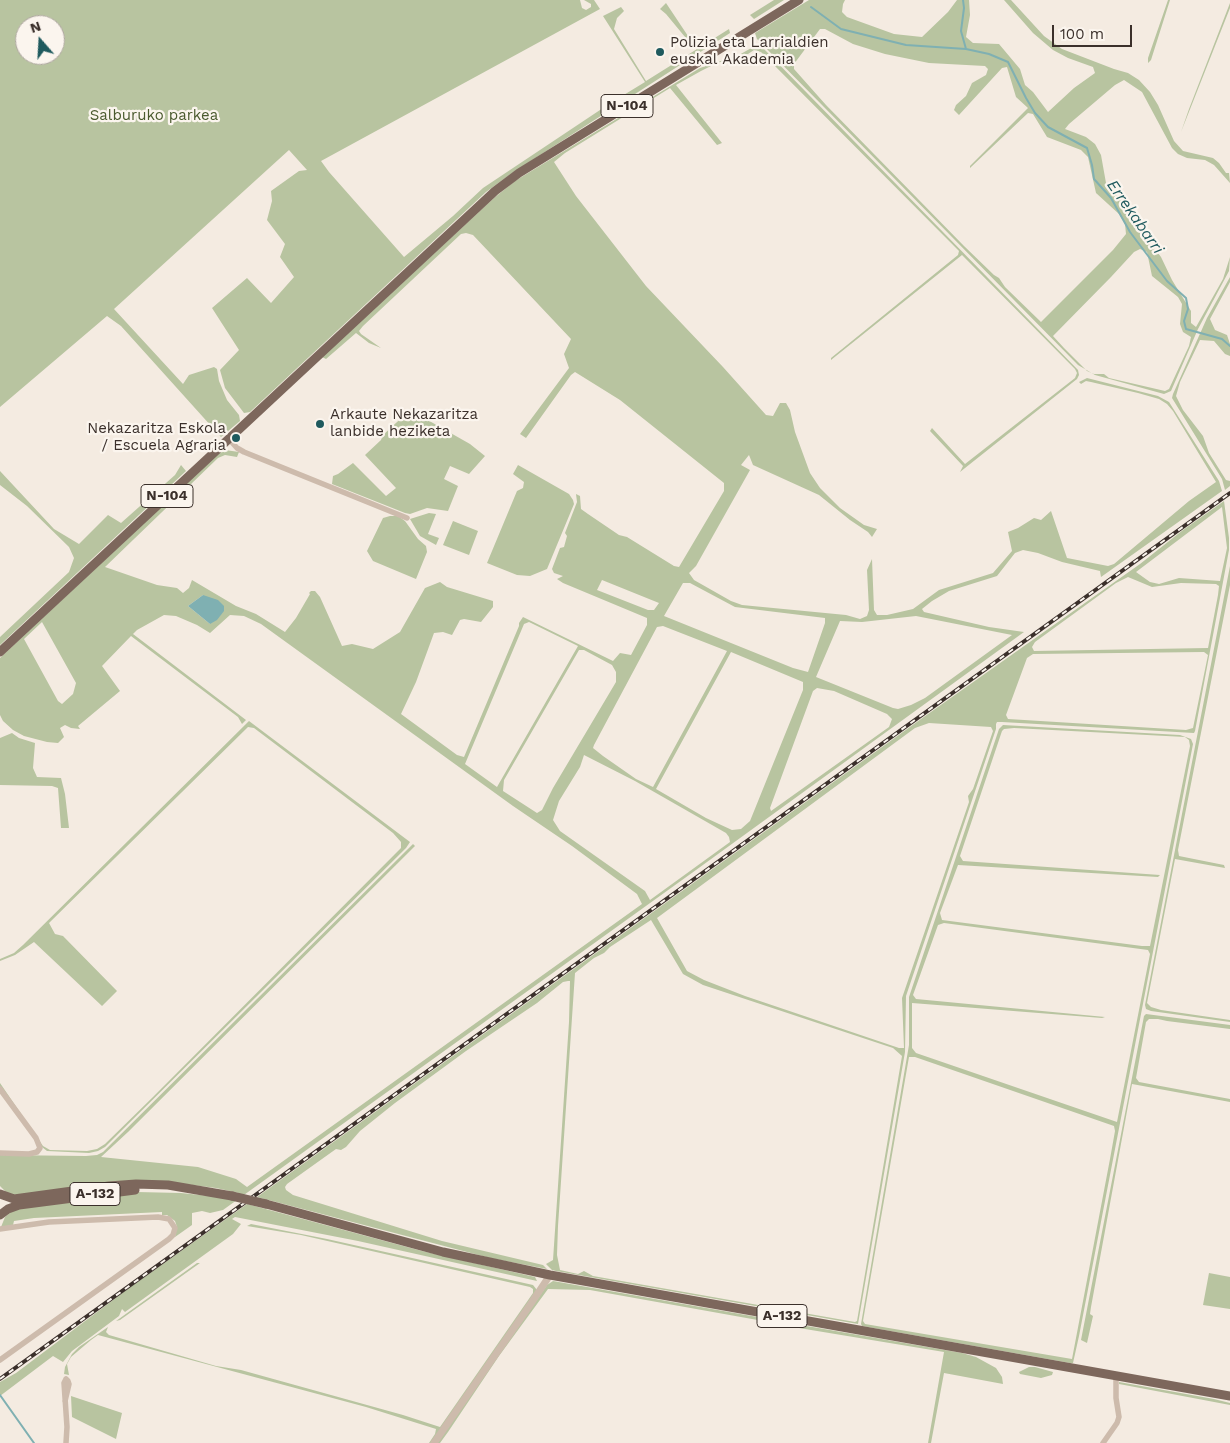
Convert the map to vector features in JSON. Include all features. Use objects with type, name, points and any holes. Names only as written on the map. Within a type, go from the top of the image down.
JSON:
[{"type":"main road","name":"N-104","points":[[0,652],[228,438],[496,191],[544,157],[799,0]]},
{"type":"main road","name":"A-132","points":[[0,1194],[14,1199],[109,1186],[136,1184],[168,1185],[266,1204],[443,1252],[550,1275],[1230,1396]]},
{"type":"main road","name":"A-132","points":[[0,1215],[8,1209],[19,1205],[99,1194],[136,1189],[192,1189]]},
{"type":"street","points":[[228,438],[237,448],[244,452],[406,518]]},
{"type":"street","points":[[0,1089],[36,1138],[40,1148],[37,1152],[29,1154],[0,1153]]},
{"type":"street","points":[[0,1229],[49,1222],[158,1217],[169,1219],[175,1228],[173,1235],[169,1239],[0,1360]]},
{"type":"street","points":[[434,1443],[550,1275]]},
{"type":"street","points":[[1103,1443],[1119,1417],[1116,1398],[1116,1376]]},
{"type":"street","points":[[65,1401],[66,1443]]},
{"type":"green space","name":"Salburuko parkea","points":[[0,0],[580,0],[582,8],[586,10],[591,7],[591,4],[584,0],[594,0],[600,9],[321,161],[404,257],[483,188],[645,82],[603,16],[621,7],[624,11],[617,18],[614,29],[646,81],[729,29],[730,33],[512,173],[486,192],[250,412],[244,413],[225,388],[220,370],[239,350],[212,308],[247,278],[271,303],[294,277],[280,257],[285,244],[267,220],[272,201],[271,191],[299,171],[307,170],[289,150],[114,309],[183,384],[189,375],[214,367],[217,369],[219,381],[227,400],[239,415],[240,421],[221,437],[121,326],[107,316],[0,407]]},
{"type":"green space","points":[[774,0],[784,0],[754,19],[750,15]]},
{"type":"green space","points":[[809,0],[845,0],[842,12],[847,17],[894,34],[922,37],[948,12],[957,0],[969,0],[970,15],[966,37],[973,43],[999,44],[1020,69],[1025,85],[1033,92],[1048,112],[1074,88],[1095,73],[1093,67],[1053,50],[1033,33],[1004,0],[1011,0],[1044,36],[1062,49],[1128,73],[1139,80],[1150,92],[1174,141],[1183,151],[1213,158],[1226,173],[1229,173],[1230,183],[1214,165],[1205,160],[1187,158],[1178,154],[1172,148],[1142,92],[1124,80],[1115,85],[1065,129],[1086,137],[1095,144],[1101,155],[1106,183],[1111,191],[1126,202],[1130,217],[1161,257],[1172,280],[1191,311],[1191,323],[1196,327],[1223,279],[1230,257],[1229,271],[1198,329],[1171,391],[1164,394],[1091,373],[1104,374],[1109,378],[1165,391],[1169,389],[1189,346],[1191,337],[1183,332],[1180,324],[1182,304],[1178,297],[1152,276],[1147,252],[1140,249],[1134,252],[1053,336],[1085,369],[1078,365],[757,39],[755,33]],"holes":[[[820,29],[825,29],[853,44],[885,54],[929,63],[985,66],[988,69],[986,75],[972,83],[966,96],[956,105],[954,110],[959,115],[1002,68],[1007,67],[1016,97],[1028,108],[970,168],[1028,113],[1033,114],[1047,137],[1081,150],[1088,157],[1096,193],[1119,214],[1125,224],[1126,234],[1113,250],[1041,322],[826,105],[794,69],[794,64]]]},
{"type":"green space","points":[[1168,0],[1170,0],[1151,60],[1148,63],[1148,58]]},
{"type":"green space","points":[[666,3],[692,42],[690,43],[660,9]]},
{"type":"green space","points":[[1230,3],[1230,8],[1181,132],[1189,109]]},
{"type":"green space","points":[[753,47],[763,48],[1078,370],[1079,375],[1077,379],[960,472],[963,466],[930,431],[932,428],[965,464],[1075,378],[1077,373],[1075,369],[962,255],[831,360],[831,358],[958,255],[959,251],[761,52],[754,50],[748,54],[717,63],[701,71],[676,85],[722,143],[717,145],[670,88],[565,153],[554,162],[576,196],[646,286],[766,415],[773,416],[780,403],[786,403],[790,410],[795,432],[810,473],[820,488],[840,508],[864,525],[877,529],[872,537],[819,495],[753,465],[749,455],[741,465],[750,470],[696,566],[689,573],[694,580],[731,601],[742,605],[846,615],[860,619],[867,616],[869,610],[867,570],[872,559],[874,610],[877,615],[887,615],[913,609],[939,590],[993,573],[1012,551],[1008,532],[1034,518],[1041,520],[1051,511],[1067,558],[1108,566],[1114,564],[1189,501],[1216,482],[1167,404],[1159,399],[1138,393],[1086,381],[1081,384],[1079,382],[1087,378],[1158,396],[1169,402],[1219,481],[1222,491],[1101,577],[1100,571],[1023,550],[1015,553],[997,576],[949,591],[932,601],[922,609],[924,612],[989,627],[1024,632],[223,1210],[210,1213],[202,1211],[192,1213],[192,1225],[175,1237],[177,1227],[175,1221],[167,1215],[162,1215],[162,1212],[34,1218],[14,1221],[13,1225],[1,1227],[5,1217],[19,1208],[137,1192],[181,1193],[231,1200],[239,1193],[169,1182],[16,1195],[10,1194],[0,1186],[0,1155],[86,1156],[97,1155],[103,1152],[413,844],[415,846],[101,1157],[198,1167],[236,1179],[247,1187],[642,904],[637,894],[572,846],[513,806],[261,624],[244,616],[230,615],[210,633],[176,616],[164,615],[133,634],[246,720],[242,724],[238,717],[131,636],[102,666],[120,691],[78,726],[80,729],[65,725],[60,728],[64,737],[58,743],[24,736],[13,730],[3,721],[0,715],[0,658],[219,453],[225,450],[239,452],[237,457],[225,455],[218,458],[105,567],[157,585],[177,588],[183,593],[189,588],[192,580],[236,606],[256,614],[285,632],[296,618],[309,593],[315,591],[320,597],[342,646],[352,644],[373,649],[400,632],[425,588],[440,582],[447,587],[493,601],[493,607],[481,622],[464,619],[460,620],[452,635],[443,632],[434,633],[416,682],[401,714],[457,755],[464,757],[523,617],[613,661],[620,653],[631,655],[647,625],[647,618],[563,583],[557,579],[563,576],[554,573],[552,569],[560,548],[564,547],[567,536],[565,533],[577,502],[576,494],[580,496],[581,509],[588,514],[619,535],[627,537],[674,566],[679,567],[724,491],[724,483],[620,400],[575,372],[526,438],[520,434],[569,368],[564,354],[571,339],[473,235],[461,234],[363,326],[359,331],[361,334],[381,348],[369,343],[356,333],[326,359],[322,357],[494,198],[515,181],[700,68],[739,55]],"holes":[[[602,580],[659,603],[654,610],[648,610],[597,590]],[[683,583],[690,583],[735,607],[825,618],[825,623],[808,672],[793,668],[664,616]],[[203,595],[210,624],[188,606]],[[916,616],[1012,635],[925,698],[898,709],[816,677],[840,621],[862,622]],[[42,622],[76,683],[73,694],[62,704],[58,701],[24,639]],[[529,622],[578,646],[497,787],[465,764],[524,624]],[[663,626],[727,651],[653,787],[636,779],[603,756],[593,748],[657,627]],[[579,650],[584,650],[612,665],[616,672],[616,682],[542,810],[537,813],[503,791],[504,780]],[[731,652],[803,682],[803,690],[750,821],[741,829],[732,830],[706,818],[656,789]],[[817,688],[834,691],[887,714],[892,719],[889,727],[771,811],[770,808],[813,691]],[[584,755],[635,781],[726,833],[730,842],[650,900],[645,891],[560,831],[553,820],[559,801],[580,767]]]},
{"type":"green space","points":[[1230,277],[1230,282],[1210,319],[1215,330],[1227,335],[1230,344],[1230,356],[1225,354],[1214,341],[1200,340],[1180,382],[1176,396],[1183,410],[1203,436],[1209,453],[1226,480],[1230,481],[1230,486],[1225,490],[1222,479],[1172,398],[1207,318]]},
{"type":"green space","points":[[410,410],[470,444],[485,456],[469,474],[450,466],[444,479],[458,486],[448,511],[427,508],[410,514],[405,513],[332,484],[333,476],[353,463],[386,496],[396,488],[365,455]]},
{"type":"green space","points":[[181,465],[186,471],[0,645],[0,637],[69,572],[74,558],[69,547],[27,506],[0,485],[0,471],[54,529],[79,544],[108,515],[121,523],[175,475]]},
{"type":"green space","points":[[518,465],[569,494],[574,504],[547,569],[530,576],[517,575],[487,563],[517,491],[523,488],[524,482],[513,474]]},
{"type":"green space","points":[[1224,501],[1229,550],[1194,733],[1002,722],[997,722],[996,724],[996,729],[906,996],[905,1052],[858,1324],[556,1271],[546,1264],[553,1260],[570,981],[563,982],[537,1003],[466,1051],[360,1131],[346,1147],[341,1150],[336,1149],[285,1187],[293,1195],[442,1241],[543,1265],[547,1269],[490,1258],[257,1197],[921,719],[1140,564]],"holes":[[[1222,507],[1227,548],[1220,581],[1179,578],[1159,584],[1150,582],[1136,572]],[[1128,577],[1152,587],[1181,583],[1216,584],[1219,586],[1208,648],[1034,651],[1032,647],[1035,642],[1116,583]],[[1204,652],[1208,655],[1193,728],[1186,730],[1008,719],[1006,715],[1027,658],[1033,654]],[[929,723],[991,727],[993,731],[973,789],[968,796],[969,802],[902,998],[904,1048],[899,1048],[745,996],[704,980],[687,971],[657,918],[915,728]],[[651,920],[683,974],[703,985],[893,1048],[902,1056],[857,1321],[593,1276],[584,1271],[578,1274],[560,1270],[557,1255],[558,1226],[575,973],[594,958]]]},
{"type":"green space","points":[[429,513],[436,514],[428,534],[439,538],[436,545],[420,536],[410,519]]},
{"type":"green space","points":[[398,516],[405,521],[418,539],[426,546],[427,552],[416,579],[373,561],[367,551],[383,518]]},
{"type":"green space","points":[[453,521],[478,531],[469,555],[443,545]]},
{"type":"green space","points":[[1230,566],[1230,585],[1178,850],[1179,856],[1224,865],[1225,868],[1175,859],[1147,1003],[1151,1007],[1161,1010],[1230,1020],[1230,1022],[1151,1011],[1146,1009],[1145,1005]]},
{"type":"green space","points":[[249,721],[410,842],[105,1147],[89,1153],[47,1151],[42,1147],[0,1086],[0,1083],[43,1146],[50,1150],[87,1151],[97,1149],[105,1144],[153,1097],[401,848],[401,842],[393,833],[254,728],[248,727],[49,923],[55,934],[63,936],[117,991],[102,1006],[34,942],[15,955],[0,961],[0,959],[14,953],[23,945]]},
{"type":"green space","points":[[1003,725],[1180,735],[1191,739],[1193,744],[1073,1363],[862,1326],[861,1324],[909,1045],[909,997],[999,729]],"holes":[[[1014,728],[1185,737],[1189,740],[1190,746],[1150,946],[942,920],[940,913],[958,865],[1158,877],[1160,875],[963,861],[960,856],[1002,731]],[[944,923],[1148,950],[1150,954],[1117,1122],[916,1053],[912,1048],[912,1003],[1105,1017],[916,999],[913,995],[938,925]],[[909,1057],[915,1057],[1114,1126],[1115,1131],[1110,1159],[1072,1359],[865,1324],[863,1321]]]},
{"type":"green space","points":[[12,733],[19,738],[35,743],[33,768],[37,777],[61,778],[69,828],[61,828],[58,788],[52,786],[0,785],[0,738]]},
{"type":"green space","points":[[1146,1014],[1230,1025],[1230,1029],[1149,1019],[1146,1022],[1136,1078],[1139,1082],[1230,1099],[1230,1102],[1132,1084],[1091,1307],[1090,1314],[1093,1316],[1087,1343],[1081,1340],[1144,1016]]},
{"type":"green space","points":[[247,1204],[422,1251],[535,1277],[537,1281],[358,1241],[235,1217],[232,1219],[241,1224],[233,1234],[125,1312],[122,1309],[119,1316],[72,1351],[63,1362],[53,1356],[0,1396],[0,1382],[16,1373],[125,1291]]},
{"type":"green space","points":[[251,1224],[533,1285],[537,1290],[432,1443],[429,1443],[436,1429],[366,1407],[98,1335],[71,1357],[67,1364],[69,1375],[64,1374],[65,1367],[72,1354],[108,1327],[106,1332],[109,1335],[216,1366],[241,1370],[403,1415],[440,1427],[533,1293],[533,1289],[530,1287],[301,1235],[247,1226]]},
{"type":"green space","points":[[197,1263],[200,1263],[116,1321]]},
{"type":"green space","points":[[1209,1273],[1230,1277],[1230,1309],[1203,1305]]},
{"type":"green space","points":[[553,1281],[780,1321],[780,1324],[590,1290],[548,1289],[499,1356],[448,1432],[440,1443],[437,1443],[547,1285]]},
{"type":"green space","points":[[801,1325],[976,1357],[996,1368],[1002,1377],[1003,1384],[944,1373],[931,1443],[928,1443],[944,1352],[799,1328]]},
{"type":"green space","points":[[1029,1367],[1053,1372],[1052,1375],[1041,1378],[1020,1374],[1019,1372]]},
{"type":"green space","points":[[1119,1382],[1214,1399],[1230,1403],[1230,1405],[1119,1384]]},
{"type":"green space","points":[[71,1396],[122,1413],[116,1439],[72,1417]]},
{"type":"water","points":[[203,595],[218,600],[224,606],[224,611],[217,620],[210,624],[188,606]]},
{"type":"waterway","points":[[963,0],[964,8],[961,31],[966,49]]},
{"type":"waterway","name":"Errekabarri","points":[[811,7],[841,29],[906,45],[966,49],[989,54],[1008,62],[1035,113],[1048,127],[1087,148],[1094,179],[1111,198],[1130,232],[1167,281],[1186,298],[1188,309],[1184,321],[1186,329],[1222,339],[1230,346]]},
{"type":"waterway","points":[[0,1395],[34,1443]]},
{"type":"railway","points":[[0,1379],[1230,493]]},
{"type":"place","name":"Polizia eta Larrialdien euskal Akademia","points":[[660,52]]},
{"type":"place","name":"Arkaute Nekazaritza lanbide heziketa","points":[[320,424]]},
{"type":"place","name":"Nekazaritza Eskola / Escuela Agraria","points":[[236,438]]}]
